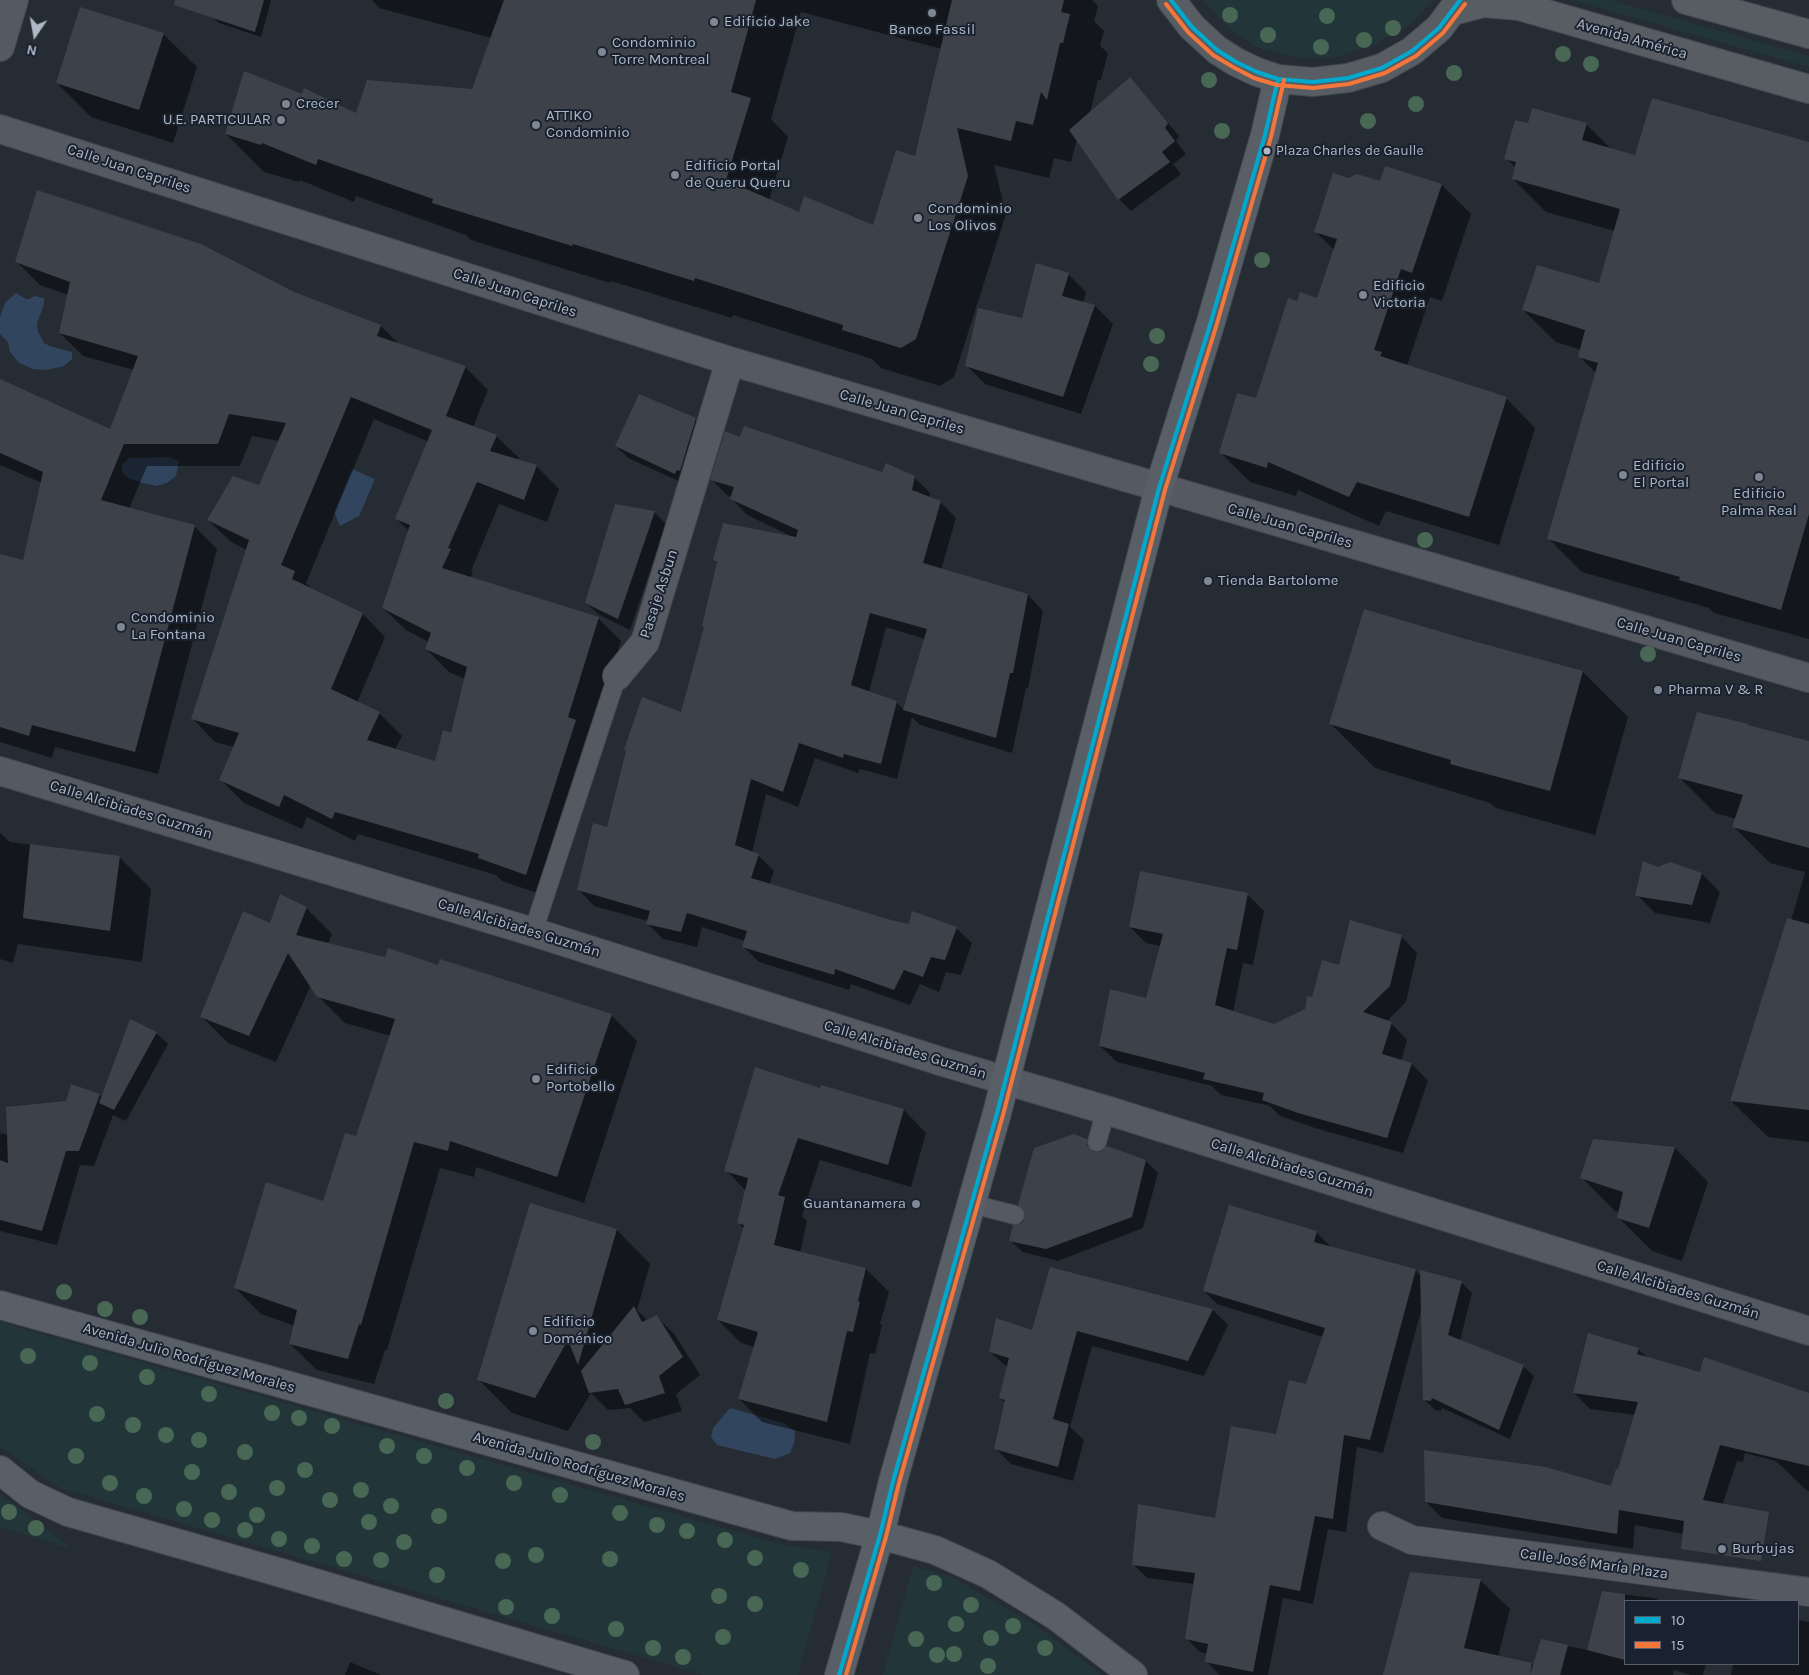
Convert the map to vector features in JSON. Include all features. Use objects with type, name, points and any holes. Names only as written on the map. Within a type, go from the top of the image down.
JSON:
[{"type":"main road","points":[[1171,0],[1192,27],[1217,50],[1257,72],[1278,79],[1313,82],[1348,78],[1382,68],[1412,51],[1439,28],[1457,6]]},
{"type":"main road","points":[[1686,0],[1809,34]]},
{"type":"main road","name":"Avenida América","points":[[1457,6],[1484,2],[1519,6],[1809,89]]},
{"type":"main road","points":[[839,1675],[972,1204],[1159,488],[1210,325],[1265,135],[1278,79]]},
{"type":"main road","name":"Avenida Julio Rodríguez Morales","points":[[0,1305],[792,1526],[841,1527],[880,1534],[935,1550],[988,1574],[1056,1616],[1133,1675]]},
{"type":"main road","points":[[0,1470],[30,1494],[68,1512],[625,1675]]},
{"type":"street","points":[[0,47],[14,0]]},
{"type":"street","name":"Calle Juan Capriles","points":[[0,129],[730,361],[1809,678]]},
{"type":"street","name":"Pasaje Asbun","points":[[617,676],[645,642],[730,361]]},
{"type":"street","name":"Calle Alcibiades Guzmán","points":[[0,771],[533,932],[1809,1331]]},
{"type":"street","name":"Calle José María Plaza","points":[[1382,1526],[1412,1540],[1809,1592]]},
{"type":"lane","name":"Pasaje Asbun","points":[[533,932],[617,676]]},
{"type":"lane","points":[[1097,1142],[1106,1110]]},
{"type":"lane","points":[[972,1204],[1015,1215]]},
{"type":"green space","points":[[1203,0],[1433,0],[1410,24],[1375,44],[1336,57],[1294,57],[1257,47],[1228,27]]},
{"type":"green space","points":[[1571,0],[1610,0],[1809,56],[1809,67]]},
{"type":"green space","points":[[0,1322],[780,1544],[832,1552],[798,1675],[704,1675],[60,1488],[0,1447]]},
{"type":"green space","points":[[0,1493],[72,1549],[0,1527]]},
{"type":"green space","points":[[913,1566],[954,1578],[1038,1627],[1102,1675],[883,1675]]},
{"type":"water","points":[[16,293],[26,299],[34,296],[44,298],[44,304],[37,324],[38,332],[44,343],[72,352],[72,359],[64,366],[47,370],[33,369],[19,363],[10,352],[8,342],[0,334],[0,317],[5,303]]},
{"type":"water","points":[[169,457],[179,461],[176,476],[167,483],[156,486],[143,483],[128,478],[122,472],[122,465],[129,458]]},
{"type":"water","points":[[352,469],[375,479],[359,516],[340,526],[334,512]]},
{"type":"water","points":[[730,1408],[784,1423],[795,1431],[794,1443],[790,1453],[775,1459],[717,1445],[711,1437],[713,1428]]},
{"type":"building","points":[[175,0],[264,0],[255,32],[174,5]]},
{"type":"building","points":[[504,0],[756,0],[731,92],[751,98],[726,180],[799,212],[804,196],[873,225],[896,150],[915,156],[952,0],[1064,0],[1061,12],[1070,14],[1063,43],[1060,43],[1047,100],[1041,92],[1033,125],[1016,121],[1011,141],[957,128],[968,176],[916,339],[901,348],[842,330],[843,325],[695,278],[694,281],[573,244],[572,246],[432,203],[433,199],[318,159],[316,165],[262,143],[261,145],[225,134],[244,71],[302,94],[304,88],[356,113],[367,80],[472,89]]},
{"type":"building","points":[[80,7],[164,33],[139,110],[56,83]]},
{"type":"building","points":[[1130,77],[1168,123],[1165,128],[1175,141],[1162,152],[1170,162],[1118,200],[1069,130]]},
{"type":"building","points":[[1652,98],[1809,142],[1809,514],[1781,610],[1679,580],[1680,577],[1547,539],[1598,363],[1578,357],[1585,330],[1522,310],[1537,265],[1599,283],[1620,209],[1512,179],[1516,162],[1504,159],[1515,120],[1528,123],[1532,108],[1587,123],[1582,140],[1635,155]]},
{"type":"building","points":[[1385,166],[1442,184],[1412,273],[1401,269],[1374,350],[1382,352],[1380,356],[1507,397],[1469,517],[1357,482],[1349,497],[1268,462],[1267,468],[1219,453],[1237,393],[1256,398],[1288,298],[1297,301],[1300,292],[1317,298],[1337,239],[1314,232],[1333,173],[1348,178],[1357,174],[1380,181]]},
{"type":"building","points":[[37,190],[201,244],[294,292],[381,325],[377,336],[466,366],[446,416],[497,435],[490,451],[537,465],[524,500],[477,482],[448,548],[451,549],[442,568],[599,617],[568,717],[576,720],[526,875],[478,858],[479,854],[335,812],[332,819],[284,795],[279,807],[219,780],[239,733],[191,719],[249,540],[207,520],[233,476],[259,485],[286,423],[229,414],[218,444],[124,444],[101,500],[195,525],[135,752],[32,725],[29,736],[0,727],[0,554],[23,560],[43,472],[0,453],[0,379],[110,429],[138,356],[59,333],[70,282],[15,262]],"holes":[[[351,397],[432,430],[395,519],[410,525],[382,608],[431,633],[425,649],[467,667],[451,733],[443,730],[435,761],[367,740],[380,712],[331,689],[363,613],[292,579],[295,571],[281,565]]]},
{"type":"building","points":[[1036,263],[1069,273],[1062,296],[1095,305],[1063,397],[965,366],[978,308],[1022,318]]},
{"type":"building","points":[[639,394],[696,418],[680,471],[677,470],[675,474],[615,446]]},
{"type":"building","points":[[744,426],[882,472],[886,463],[915,476],[912,490],[941,501],[923,563],[1028,594],[1013,673],[1010,673],[996,738],[903,710],[927,629],[870,613],[851,685],[897,701],[881,764],[844,754],[843,758],[799,743],[783,792],[751,779],[735,845],[759,854],[751,878],[891,920],[909,924],[912,911],[957,927],[945,960],[931,957],[923,977],[904,970],[894,990],[835,969],[834,975],[742,947],[747,931],[687,913],[681,932],[646,924],[650,911],[577,890],[593,823],[607,827],[626,751],[624,750],[642,697],[681,712],[704,627],[702,626],[717,562],[713,560],[723,523],[796,537],[798,530],[730,499],[734,487],[710,480],[725,431],[740,437]]},
{"type":"building","points":[[615,504],[655,511],[618,619],[585,603]]},
{"type":"building","points":[[1364,609],[1583,671],[1550,791],[1450,764],[1451,760],[1329,724]]},
{"type":"building","points":[[1697,712],[1809,741],[1809,848],[1732,827],[1743,795],[1678,778]]},
{"type":"building","points":[[30,844],[120,856],[110,931],[23,918]]},
{"type":"building","points":[[1643,861],[1658,867],[1670,862],[1702,873],[1692,905],[1635,896]]},
{"type":"building","points":[[1140,871],[1248,893],[1237,950],[1227,948],[1215,1005],[1274,1024],[1305,1009],[1307,996],[1312,997],[1322,960],[1339,965],[1350,920],[1402,935],[1390,986],[1363,1012],[1392,1022],[1382,1054],[1412,1063],[1387,1138],[1298,1113],[1262,1100],[1264,1093],[1203,1079],[1205,1073],[1099,1046],[1110,989],[1146,998],[1163,934],[1129,927]]},
{"type":"building","points":[[280,894],[307,907],[296,935],[385,957],[388,948],[438,965],[440,959],[612,1014],[557,1177],[450,1141],[448,1151],[414,1142],[361,1325],[359,1324],[348,1359],[289,1344],[297,1310],[234,1288],[266,1182],[323,1201],[345,1133],[356,1136],[395,1019],[317,997],[288,953],[249,1036],[200,1017],[243,911],[270,923]]},
{"type":"building","points":[[1787,918],[1809,924],[1809,1110],[1730,1101]]},
{"type":"building","points":[[130,1019],[157,1032],[114,1110],[99,1103]]},
{"type":"building","points":[[755,1067],[820,1088],[821,1085],[904,1109],[888,1165],[798,1138],[778,1195],[785,1197],[774,1245],[866,1268],[853,1332],[847,1331],[827,1422],[738,1399],[758,1332],[717,1320],[744,1225],[737,1223],[748,1178],[724,1171]]},
{"type":"building","points":[[71,1084],[100,1094],[79,1151],[66,1151],[42,1231],[0,1220],[0,1160],[8,1163],[6,1107],[66,1101]]},
{"type":"building","points":[[1074,1134],[1087,1139],[1087,1145],[1094,1152],[1100,1152],[1107,1146],[1146,1160],[1132,1217],[1046,1249],[1009,1241],[1013,1225],[1022,1223],[1025,1218],[1025,1212],[1018,1205],[1034,1148]]},
{"type":"building","points":[[1593,1139],[1675,1147],[1649,1228],[1617,1218],[1623,1192],[1580,1178]]},
{"type":"building","name":"Edificio Doménico","points":[[530,1203],[617,1229],[578,1365],[568,1340],[535,1398],[477,1380]]},
{"type":"building","points":[[1229,1205],[1317,1231],[1314,1242],[1416,1269],[1370,1440],[1344,1435],[1333,1519],[1315,1516],[1300,1591],[1270,1585],[1253,1672],[1205,1662],[1208,1644],[1185,1639],[1195,1573],[1132,1565],[1138,1504],[1215,1518],[1231,1426],[1276,1434],[1289,1380],[1306,1384],[1325,1328],[1203,1291]]},
{"type":"building","points":[[1050,1267],[1213,1309],[1188,1361],[1077,1331],[1053,1419],[1069,1424],[1058,1467],[994,1449],[1005,1400],[999,1398],[1009,1358],[989,1352],[996,1318],[1032,1330]]},
{"type":"building","points":[[1420,1270],[1462,1281],[1448,1335],[1524,1365],[1499,1430],[1432,1398],[1431,1401],[1423,1400]]},
{"type":"building","points":[[634,1306],[642,1322],[657,1315],[683,1357],[659,1376],[665,1393],[625,1405],[618,1389],[589,1393],[581,1371]]},
{"type":"building","points":[[1588,1333],[1639,1348],[1637,1354],[1700,1372],[1704,1357],[1809,1393],[1809,1466],[1720,1445],[1703,1500],[1769,1512],[1761,1561],[1681,1549],[1684,1521],[1619,1510],[1617,1534],[1425,1502],[1424,1450],[1546,1467],[1611,1486],[1638,1402],[1573,1393]]},
{"type":"building","points":[[1410,1572],[1481,1579],[1464,1648],[1532,1663],[1530,1675],[1383,1675]]},
{"type":"building","points":[[1602,1591],[1625,1594],[1624,1660],[1587,1650]]},
{"type":"building","points":[[1541,1639],[1568,1645],[1560,1675],[1530,1675]]},
{"type":"transit line","name":"10","points":[[1171,0],[1192,27],[1217,50],[1236,62],[1278,79],[1313,82],[1348,78],[1382,68],[1412,51],[1439,28],[1460,0]]},
{"type":"transit line","name":"15","points":[[1166,4],[1188,32],[1213,55],[1233,67],[1254,78],[1277,85],[1313,88],[1349,84],[1385,73],[1416,56],[1443,33],[1465,4]]},
{"type":"transit line","name":"10","points":[[839,1675],[880,1535],[893,1481],[997,1113],[1159,488],[1210,325],[1265,135],[1278,79]]},
{"type":"transit line","name":"15","points":[[846,1675],[1003,1115],[1165,490],[1216,327],[1271,137],[1284,80]]},
{"type":"place","name":"Banco Fassil","points":[[932,13]]},
{"type":"place","name":"Edificio Jake","points":[[714,22]]},
{"type":"place","name":"Condominio Torre Montreal","points":[[602,52]]},
{"type":"place","name":"Crecer","points":[[286,104]]},
{"type":"place","name":"U.E. PARTICULAR","points":[[281,120]]},
{"type":"place","name":"ATTIKO Condominio","points":[[536,125]]},
{"type":"place","name":"Plaza Charles de Gaulle","points":[[1267,151]]},
{"type":"place","name":"Edificio Portal de Queru Queru","points":[[675,175]]},
{"type":"place","name":"Condominio Los Olivos","points":[[918,218]]},
{"type":"place","name":"Edificio Victoria","points":[[1363,295]]},
{"type":"place","name":"Edificio El Portal","points":[[1623,475]]},
{"type":"place","name":"Edificio Palma Real","points":[[1759,477]]},
{"type":"place","name":"Tienda Bartolome","points":[[1208,581]]},
{"type":"place","name":"Condominio La Fontana","points":[[121,627]]},
{"type":"place","name":"Pharma V & R","points":[[1658,690]]},
{"type":"place","name":"Edificio Portobello","points":[[536,1079]]},
{"type":"place","name":"Guantanamera","points":[[916,1204]]},
{"type":"place","name":"Edificio Doménico","points":[[533,1331]]},
{"type":"place","name":"Burbujas","points":[[1722,1549]]}]
